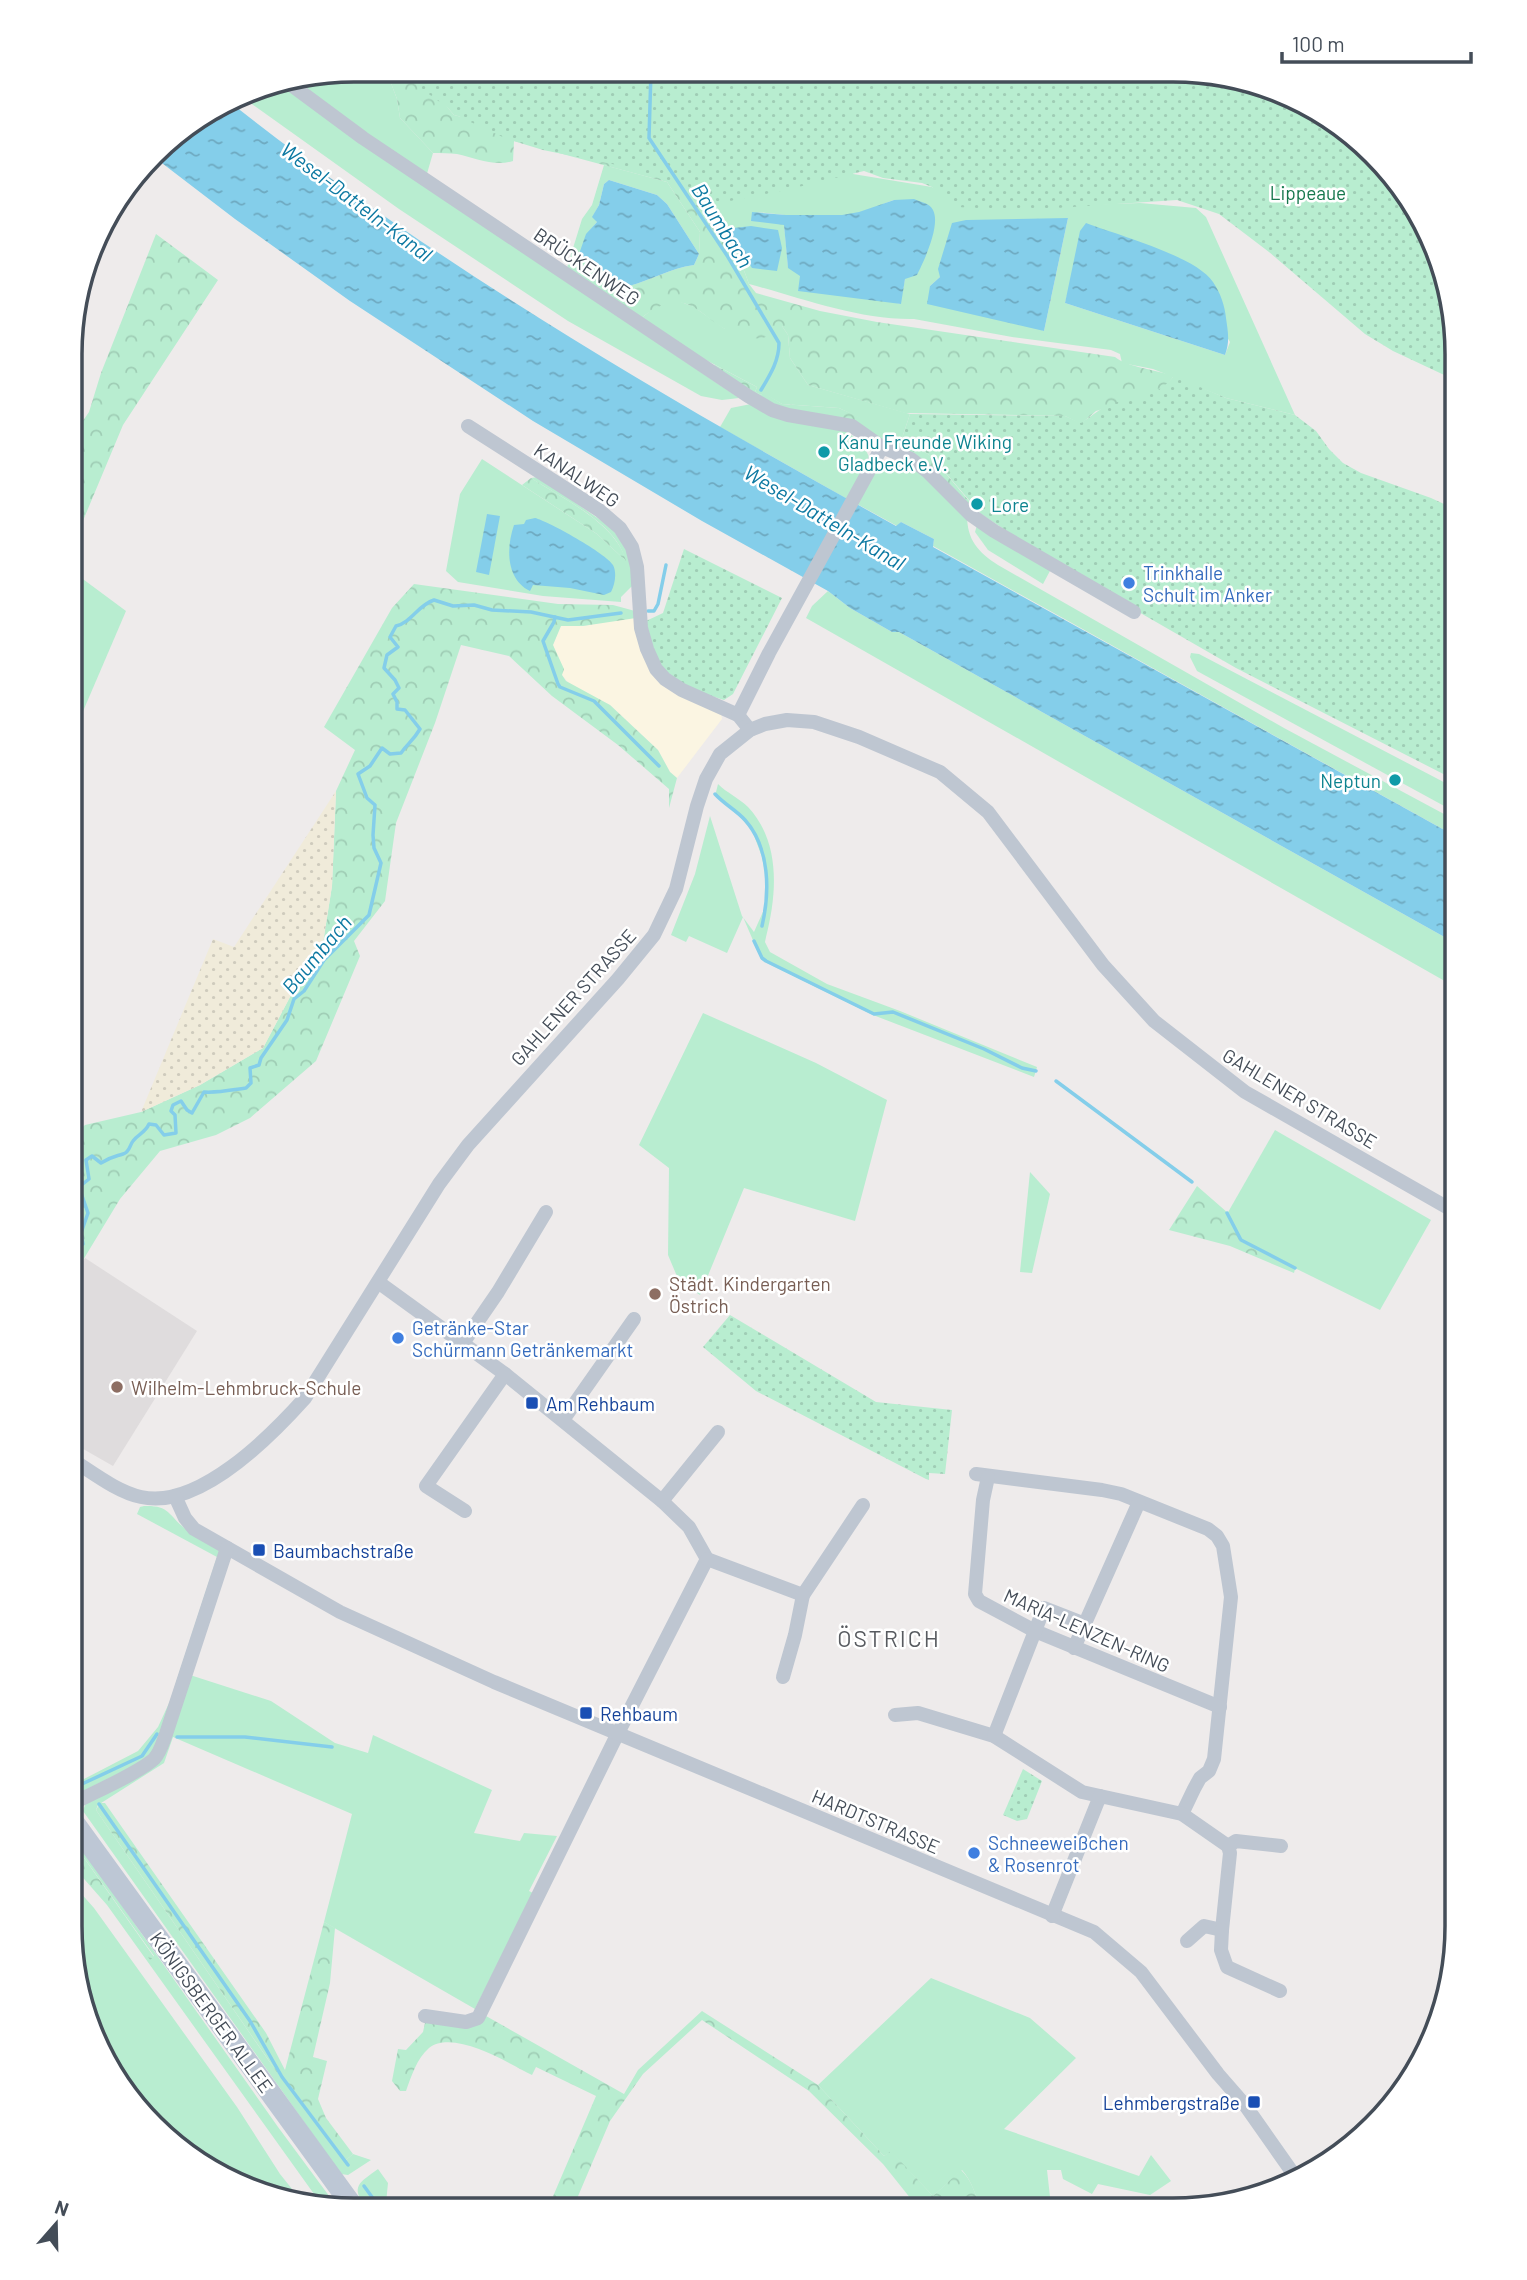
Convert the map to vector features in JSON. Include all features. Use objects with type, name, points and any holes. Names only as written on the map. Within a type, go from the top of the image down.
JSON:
[{"type":"main road","name":"KÖNIGSBERGER ALLEE","points":[[82,1834],[346,2198]]},
{"type":"street","name":"BRÜCKENWEG","points":[[295,89],[363,138],[748,396],[772,410],[788,415],[852,426],[882,447],[911,459],[971,515],[994,531],[1134,612]]},
{"type":"street","name":"KANALWEG","points":[[468,426],[599,510],[620,528],[632,547],[637,567],[641,628],[656,669],[682,690],[738,715],[750,730]]},
{"type":"street","points":[[738,715],[882,447]]},
{"type":"street","name":"GAHLENER STRASSE","points":[[82,1465],[139,1497],[158,1500],[175,1496],[217,1476],[262,1443],[285,1420],[311,1388],[439,1184],[468,1145],[618,979],[654,935],[676,889],[706,779],[720,754],[750,730],[765,724],[787,720],[814,722],[859,737],[940,772],[988,812],[1103,965],[1154,1021],[1245,1092],[1445,1206]]},
{"type":"street","points":[[463,1343],[504,1283],[546,1212]]},
{"type":"street","points":[[378,1282],[505,1374],[662,1501],[689,1527],[707,1559],[803,1595]]},
{"type":"street","points":[[563,1420],[635,1319]]},
{"type":"street","points":[[465,1511],[426,1486],[505,1374]]},
{"type":"street","points":[[662,1501],[718,1432]]},
{"type":"street","name":"MARIA-LENZEN-RING","points":[[1182,1814],[1194,1789],[1209,1771],[1214,1759],[1220,1707],[1231,1597],[1223,1546],[1217,1536],[1208,1529],[1102,1490],[982,1476],[975,1594],[984,1605],[1074,1648],[1220,1707]]},
{"type":"street","name":"HARDTSTRASSE","points":[[175,1496],[185,1518],[194,1529],[340,1612],[494,1682],[1094,1932],[1141,1972],[1218,2074],[1245,2105],[1291,2171]]},
{"type":"street","points":[[1074,1648],[1139,1502]]},
{"type":"street","points":[[783,1677],[803,1595],[863,1506]]},
{"type":"street","points":[[82,1799],[139,1769],[159,1751],[227,1548]]},
{"type":"street","points":[[425,2017],[466,2022],[478,2018],[707,1559]]},
{"type":"street","points":[[994,1736],[1044,1608],[1085,1624]]},
{"type":"street","points":[[895,1715],[918,1713],[994,1736],[1082,1792],[1182,1814],[1228,1846],[1230,1853],[1221,1950],[1227,1966],[1280,1991]]},
{"type":"street","points":[[1052,1916],[1100,1796]]},
{"type":"street","points":[[1228,1846],[1236,1841],[1280,1846]]},
{"type":"street","points":[[1187,1941],[1204,1926],[1222,1930]]},
{"type":"shaded area","points":[[636,618],[721,713],[722,719],[677,778],[670,772],[658,750],[610,705],[570,685],[562,675],[553,645],[560,626],[583,626]]},
{"type":"shaded area","name":"Wilhelm-Lehmbruck-Schule","points":[[85,1258],[197,1331],[113,1466],[82,1448],[82,1263]]},
{"type":"green space","points":[[391,82],[400,118],[433,153],[426,177],[300,88],[337,83]]},
{"type":"green space","points":[[391,82],[424,82],[454,115],[675,173],[704,199],[756,293],[820,311],[877,322],[1115,357],[1134,366],[1174,376],[1161,392],[1096,411],[1081,424],[1065,416],[905,413],[808,385],[790,358],[788,335],[782,326],[766,337],[753,338],[731,332],[685,303],[673,302],[658,307],[640,319],[618,305],[629,286],[694,265],[699,254],[700,232],[667,182],[514,141],[513,161],[506,163],[457,154],[433,153],[400,118]]},
{"type":"green space","name":"Lippeaue","points":[[414,82],[1172,82],[1225,87],[1243,92],[1293,110],[1324,128],[1365,162],[1399,203],[1424,250],[1440,302],[1445,375],[1393,351],[1365,334],[1269,252],[1219,214],[1177,200],[1027,210],[955,207],[932,187],[922,183],[883,178],[864,171],[695,208],[679,184],[622,166],[543,150],[507,139],[462,118]]},
{"type":"green space","points":[[536,82],[834,82],[853,174],[932,187],[960,203],[1019,207],[1140,203],[1196,208],[1206,217],[1295,415],[1226,398],[1153,369],[1122,363],[1120,354],[1111,350],[1012,337],[914,319],[872,316],[749,284],[742,265],[704,199],[674,173],[454,115],[429,86]],"holes":[[[894,200],[905,279],[900,304],[788,267],[784,224],[757,212],[820,217],[845,215],[862,212]],[[1068,218],[1044,331],[930,286],[940,277]],[[1086,224],[1181,259],[1230,342],[1225,355],[1065,303]]]},
{"type":"green space","points":[[289,91],[739,398],[722,400],[701,396],[568,321],[399,209],[250,103]]},
{"type":"green space","points":[[604,165],[667,182],[700,232],[699,254],[667,204],[657,195],[609,180],[604,184],[593,216],[597,222],[590,230],[580,257],[629,286],[618,305],[566,271],[582,219],[592,205]]},
{"type":"green space","points":[[156,234],[218,280],[123,425],[82,523],[82,422],[89,412],[101,373]]},
{"type":"green space","points":[[670,301],[694,307],[725,329],[782,326],[788,335],[790,358],[808,385],[910,414],[902,438],[839,408],[782,404],[763,393],[761,395],[755,392],[757,387],[704,359],[640,319]]},
{"type":"green space","points":[[715,365],[757,387],[755,392],[761,395],[763,392],[782,404],[839,408],[891,431],[931,456],[981,517],[906,452],[782,410],[714,367]]},
{"type":"green space","points":[[1174,376],[1226,398],[1295,415],[1316,431],[1343,463],[1361,473],[1445,504],[1445,775],[1236,668],[1064,569],[981,514],[931,456],[902,438],[910,414],[1065,416],[1081,423],[1109,405],[1153,393]]},
{"type":"green space","points":[[751,404],[839,427],[862,442],[870,459],[849,500],[720,427],[731,408]]},
{"type":"green space","points":[[482,459],[597,534],[625,560],[620,547],[600,523],[531,478],[538,477],[612,528],[628,552],[635,583],[621,597],[621,602],[543,596],[458,582],[446,571],[460,494]]},
{"type":"green space","points":[[888,462],[910,465],[967,515],[969,532],[975,544],[998,565],[1284,728],[1445,815],[1445,830],[933,546],[934,539],[901,522],[897,526],[857,504],[876,470]]},
{"type":"green space","points":[[531,478],[600,524],[612,535],[626,561],[597,534],[522,485]]},
{"type":"green space","points":[[977,525],[1051,569],[1043,584],[988,550],[975,532]]},
{"type":"green space","points":[[684,549],[782,598],[733,694],[724,700],[687,688],[670,678],[658,664],[653,648],[646,621],[663,613]]},
{"type":"green space","points":[[82,578],[126,611],[82,714]]},
{"type":"green space","points":[[414,584],[558,604],[613,605],[635,611],[636,618],[583,626],[561,626],[553,645],[564,669],[562,675],[566,681],[610,705],[658,750],[670,772],[677,778],[669,808],[669,789],[618,745],[552,696],[509,656],[461,645],[435,723],[396,823],[385,901],[354,941],[360,956],[316,1061],[250,1118],[216,1135],[160,1151],[120,1199],[82,1262],[82,1128],[141,1112],[200,1085],[263,1048],[290,997],[322,949],[332,886],[336,791],[355,750],[324,727],[392,608]]},
{"type":"green space","points":[[828,591],[850,608],[892,632],[899,632],[1445,937],[1445,981],[806,618],[812,606]]},
{"type":"green space","points":[[1191,653],[1199,654],[1445,783],[1445,806],[1197,671],[1190,657]]},
{"type":"green space","points":[[718,784],[748,807],[759,821],[771,852],[774,886],[765,942],[770,952],[827,984],[1037,1067],[1034,1077],[873,1015],[761,959],[743,918],[754,932],[766,905],[767,883],[762,857],[752,830],[715,796]]},
{"type":"green space","points":[[710,816],[742,916],[727,953],[689,936],[686,942],[671,935],[695,874]]},
{"type":"green space","points":[[703,1013],[816,1063],[887,1100],[855,1221],[744,1188],[700,1295],[679,1281],[668,1255],[669,1168],[639,1145]]},
{"type":"green space","points":[[1275,1130],[1431,1220],[1380,1310],[1240,1241],[1227,1214]]},
{"type":"green space","points":[[1030,1172],[1050,1194],[1032,1273],[1020,1272]]},
{"type":"green space","points":[[1197,1186],[1228,1213],[1240,1241],[1295,1269],[1294,1273],[1230,1246],[1169,1230]]},
{"type":"green space","points":[[730,1315],[876,1402],[952,1410],[945,1474],[929,1473],[929,1480],[926,1479],[756,1391],[703,1347]]},
{"type":"green space","points":[[140,1507],[164,1509],[191,1533],[221,1551],[164,1730],[148,1759],[82,1792],[82,1777],[84,1779],[138,1751],[158,1727],[170,1701],[217,1557],[137,1514]]},
{"type":"green space","points":[[190,1675],[271,1701],[335,1743],[368,1753],[373,1735],[492,1790],[474,1833],[520,1841],[524,1833],[557,1836],[529,1891],[533,1893],[475,2009],[324,1922],[352,1814],[173,1737],[164,1763],[98,1805],[96,1810],[269,2061],[346,2160],[353,2154],[371,2160],[348,2175],[341,2174],[83,1811],[86,1802],[151,1765]]},
{"type":"green space","points":[[1023,1769],[1042,1781],[1027,1819],[1017,1821],[1003,1815]]},
{"type":"green space","points":[[100,1803],[105,1803],[266,2033],[285,2070],[324,1922],[335,1928],[330,1983],[313,2057],[327,2061],[318,2099],[326,2118],[353,2154],[346,2160],[285,2079],[283,2081],[96,1810]]},
{"type":"green space","points":[[82,1849],[329,2196],[314,2194],[107,1905],[106,1897],[150,1959],[154,1956],[82,1855]]},
{"type":"green space","points":[[82,1855],[154,1957],[150,1960],[107,1899],[107,1905],[82,1877]]},
{"type":"green space","points":[[82,1894],[237,2107],[293,2191],[250,2177],[203,2152],[162,2118],[128,2077],[103,2030],[87,1978]]},
{"type":"green space","points":[[931,1978],[1030,2018],[1076,2058],[1004,2129],[1139,2176],[1151,2155],[1171,2181],[1150,2195],[1098,2184],[1092,2194],[1063,2179],[1061,2170],[1047,2170],[1048,2198],[977,2198],[962,2170],[933,2196],[891,2152],[884,2156],[818,2085]]},
{"type":"green space","points":[[702,2011],[818,2085],[884,2156],[891,2151],[933,2196],[961,2170],[968,2178],[977,2198],[910,2198],[883,2164],[809,2091],[702,2020],[643,2074],[610,2121],[577,2198],[552,2198],[596,2096],[536,2067],[532,2075],[481,2050],[452,2043],[440,2043],[425,2052],[406,2091],[400,2091],[392,2081],[398,2049],[406,2050],[423,2032],[425,2023],[486,2016],[624,2094],[638,2070]]},
{"type":"green space","points":[[378,2169],[388,2183],[386,2198],[360,2198],[359,2185]]},
{"type":"sand","points":[[336,791],[332,886],[322,949],[290,997],[263,1048],[200,1085],[141,1112],[213,939],[234,947]]},
{"type":"water","name":"Wesel-Datteln-Kanal","points":[[238,108],[390,220],[555,328],[640,379],[896,526],[901,522],[934,539],[933,547],[1445,830],[1445,937],[899,632],[892,632],[850,608],[828,591],[702,521],[533,421],[350,301],[161,163],[203,128]]},
{"type":"water","points":[[609,180],[657,195],[667,204],[699,254],[694,265],[629,286],[580,257],[586,234],[597,222],[592,217],[599,205],[604,184]]},
{"type":"water","points":[[914,199],[932,208],[935,225],[931,243],[917,275],[905,279],[901,304],[798,291],[800,276],[788,268],[784,225],[751,221],[752,212],[842,215],[894,200]]},
{"type":"water","points":[[1068,218],[1044,331],[927,304],[930,286],[940,277],[938,269],[952,223],[966,220]]},
{"type":"water","points":[[1086,223],[1174,255],[1204,272],[1216,286],[1225,309],[1228,346],[1225,355],[1065,303],[1080,231]]},
{"type":"water","points":[[751,226],[778,230],[782,248],[777,271],[752,268],[731,235],[734,228]]},
{"type":"water","points":[[487,514],[500,516],[489,575],[476,572]]},
{"type":"water","points":[[535,518],[577,538],[608,560],[615,571],[611,592],[604,595],[570,588],[533,585],[530,591],[522,586],[512,571],[510,562],[511,534],[514,525],[524,524],[526,520]]},
{"type":"waterway","name":"Baumbach","points":[[651,82],[649,138],[728,257],[779,343],[776,362],[761,390]]},
{"type":"waterway","name":"Baumbach","points":[[648,611],[654,611],[658,604],[666,565]]},
{"type":"waterway","name":"Baumbach","points":[[82,1185],[89,1179],[86,1160],[92,1156],[101,1163],[125,1153],[149,1124],[156,1125],[164,1135],[176,1133],[175,1115],[171,1111],[173,1105],[181,1101],[192,1113],[204,1092],[246,1088],[251,1083],[250,1068],[259,1065],[287,1020],[294,999],[304,991],[324,960],[369,915],[381,863],[374,848],[375,805],[367,798],[358,774],[370,766],[382,748],[390,754],[401,753],[420,729],[405,710],[397,709],[393,694],[399,688],[384,668],[387,655],[398,647],[390,637],[396,626],[434,600],[453,606],[474,605],[492,610],[531,612],[568,620],[621,613]]},
{"type":"waterway","points":[[555,617],[543,641],[560,687],[594,701],[659,766]]},
{"type":"waterway","points":[[715,794],[745,820],[759,844],[767,885],[762,926]]},
{"type":"waterway","points":[[754,941],[766,961],[874,1014],[893,1012],[984,1049],[1022,1068],[1036,1071]]},
{"type":"waterway","points":[[1056,1081],[1192,1182]]},
{"type":"waterway","name":"Baumbach","points":[[82,1196],[88,1213],[82,1230]]},
{"type":"waterway","points":[[1227,1213],[1241,1240],[1295,1268]]},
{"type":"waterway","name":"Baumbach","points":[[82,1238],[82,1245]]},
{"type":"waterway","points":[[82,1784],[142,1756],[157,1734]]},
{"type":"waterway","points":[[177,1737],[245,1737],[332,1747]]},
{"type":"waterway","points":[[99,1804],[250,2021],[282,2077],[348,2165]]},
{"type":"waterway","points":[[364,2186],[373,2198]]},
{"type":"place","name":"Kanu Freunde Wiking Gladbeck e.V.","points":[[824,452]]},
{"type":"place","name":"Lore","points":[[977,504]]},
{"type":"place","name":"Trinkhalle Schult im Anker","points":[[1129,583]]},
{"type":"place","name":"Neptun","points":[[1395,780]]},
{"type":"place","name":"Städt. Kindergarten Östrich","points":[[655,1294]]},
{"type":"place","name":"Getränke-Star Schürmann Getränkemarkt","points":[[398,1338]]},
{"type":"place","name":"Wilhelm-Lehmbruck-Schule","points":[[117,1387]]},
{"type":"place","name":"Am Rehbaum","points":[[532,1403]]},
{"type":"place","name":"Baumbachstraße","points":[[259,1550]]},
{"type":"place","name":"Rehbaum","points":[[586,1713]]},
{"type":"place","name":"Schneeweißchen & Rosenrot","points":[[974,1853]]},
{"type":"place","name":"Lehmbergstraße","points":[[1254,2102]]},
{"type":"district","name":"ÖSTRICH","points":[[889,1638]]}]
